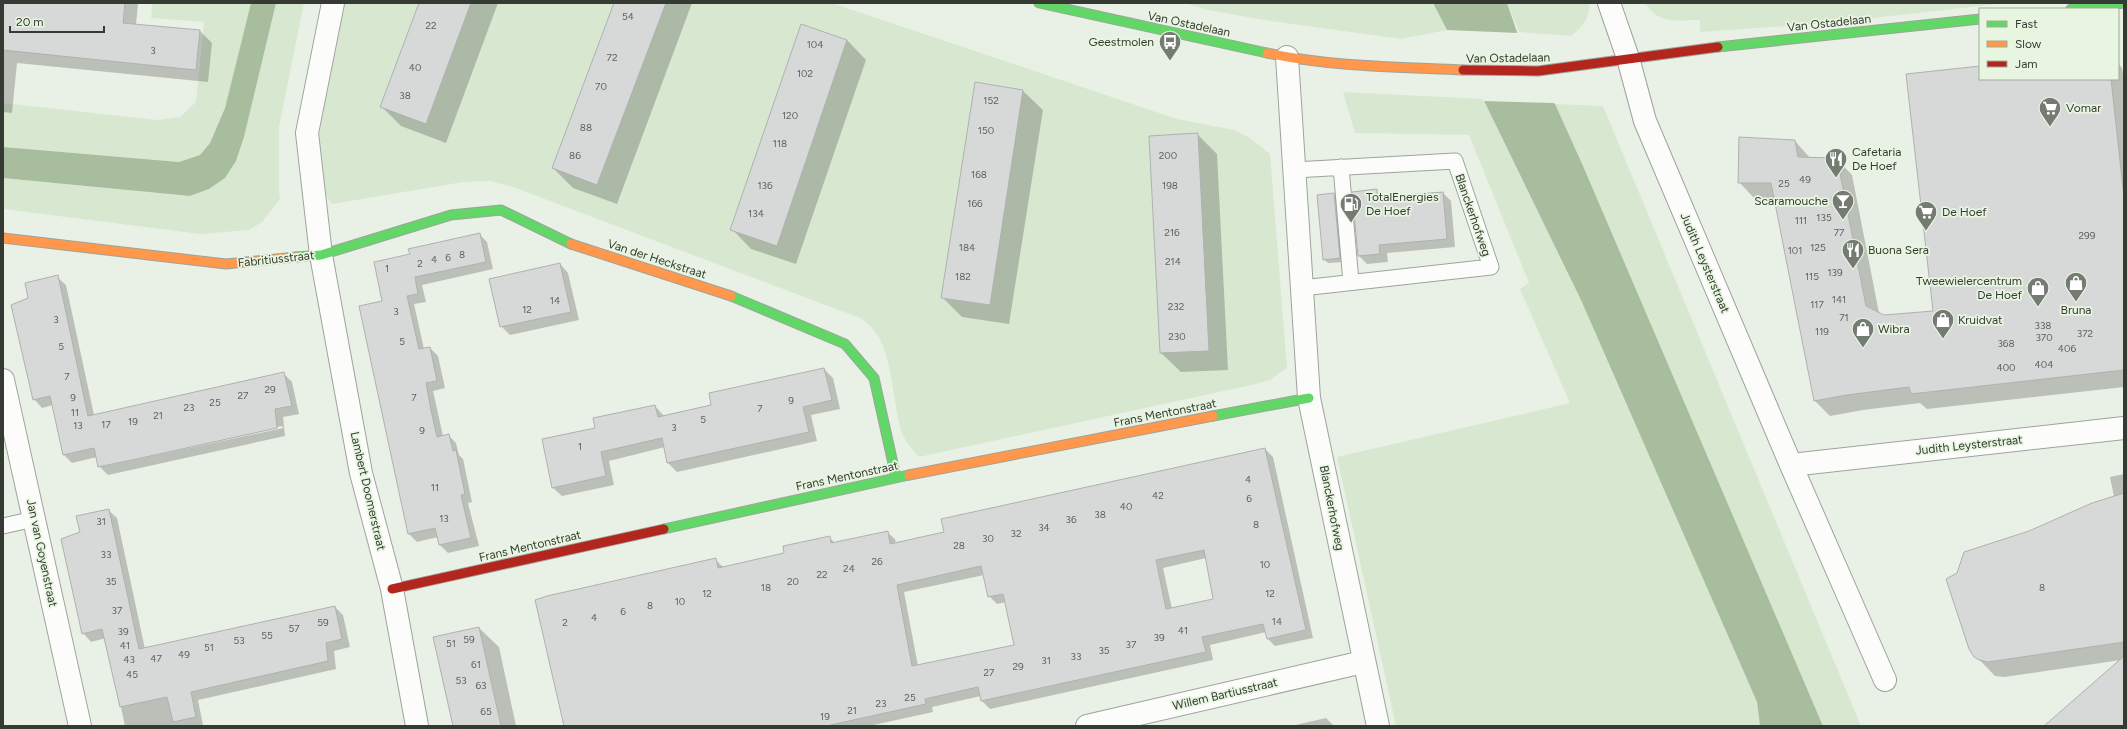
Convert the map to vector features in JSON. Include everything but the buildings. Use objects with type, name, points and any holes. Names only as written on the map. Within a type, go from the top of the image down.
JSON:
[{"type":"street","name":"Fabritiusstraat","points":[[3,238],[226,264],[321,254],[307,133],[334,3]]},
{"type":"street","name":"Van Ostadelaan","points":[[1040,3],[1287,56],[1364,65],[1468,71],[1538,71],[1628,58],[1979,19]]},
{"type":"street","name":"Judith Leysterstraat","points":[[1609,3],[1628,58],[1644,121],[1791,465],[1885,680]]},
{"type":"street","points":[[2080,8],[2124,3]]},
{"type":"street","name":"Blanckerhofweg","points":[[1287,56],[1309,398],[1363,662],[1378,726]]},
{"type":"street","name":"Van der Heckstraat","points":[[321,254],[451,215],[501,210],[560,240],[730,296],[845,344],[874,378],[896,477]]},
{"type":"street","name":"Lambert Doomerstraat","points":[[321,254],[361,473],[392,589],[417,726]]},
{"type":"street","name":"Jan van Goyenstraat","points":[[3,380],[80,726]]},
{"type":"street","name":"Frans Mentonstraat","points":[[392,589],[896,477],[1309,398]]},
{"type":"street","name":"Judith Leysterstraat","points":[[1791,465],[2124,428]]},
{"type":"street","name":"Willem Bartiusstraat","points":[[1087,726],[1363,662]]},
{"type":"lane","name":"Blanckerhofweg","points":[[1294,170],[1455,161],[1491,267],[1302,288]]},
{"type":"lane","points":[[1341,167],[1351,282]]},
{"type":"lane","points":[[3,526],[34,519]]},
{"type":"shaded area","points":[[152,3],[251,3],[225,108],[210,143],[200,155],[179,162],[3,147],[3,103],[158,120],[180,117],[196,102],[204,22],[151,18]]},
{"type":"shaded area","points":[[251,3],[276,3],[244,137],[236,161],[225,178],[209,189],[190,196],[3,178],[3,147],[179,162],[200,155],[210,143],[225,108]]},
{"type":"shaded area","points":[[276,3],[304,3],[279,127],[280,199],[262,222],[249,230],[200,234],[3,209],[3,178],[190,196],[209,189],[225,178],[236,161],[244,137]]},
{"type":"shaded area","points":[[344,3],[832,3],[1177,119],[1234,130],[1250,138],[1270,154],[1287,368],[1270,380],[1256,384],[919,457],[904,437],[899,423],[890,372],[880,341],[872,328],[860,318],[510,186],[490,181],[463,182],[332,204],[319,186],[318,123]]},
{"type":"shaded area","points":[[1185,3],[1433,3],[1447,30],[1401,39],[1271,21],[1207,10]]},
{"type":"shaded area","points":[[1433,3],[1507,3],[1518,35],[1551,100],[1555,104],[1583,166],[1823,726],[1760,726],[1757,702],[1581,300],[1450,31],[1447,30]]},
{"type":"shaded area","points":[[1507,3],[1589,3],[1589,9],[1587,18],[1579,29],[1571,36],[1519,32]]},
{"type":"shaded area","points":[[1645,3],[2007,3],[1828,23],[1700,32],[1700,20],[1669,20],[1662,18],[1650,10]]},
{"type":"shaded area","points":[[1343,92],[1483,99],[1581,300],[1757,702],[1760,726],[1396,726],[1337,457],[1570,403],[1520,289],[1529,283],[1469,135],[1355,133]]},
{"type":"shaded area","points":[[1555,104],[1603,106],[1861,726],[1823,726]]},
{"type":"pier","points":[[1447,30],[1519,33],[1555,103],[1483,101]]},
{"type":"traffic: fast","points":[[1039,3],[1267,53]]},
{"type":"traffic: fast","points":[[2080,8],[2124,3]]},
{"type":"traffic: fast","points":[[1718,47],[1979,19]]},
{"type":"traffic: fast","points":[[296,257],[321,255],[451,215],[501,210],[571,244]]},
{"type":"traffic: fast","points":[[731,296],[845,344],[874,378],[896,477]]},
{"type":"traffic: fast","points":[[1213,416],[1309,398]]},
{"type":"traffic: fast","points":[[664,529],[909,475]]},
{"type":"traffic: slow","points":[[1267,53],[1291,58],[1340,64],[1463,70]]},
{"type":"traffic: slow","points":[[3,238],[226,264],[296,257]]},
{"type":"traffic: slow","points":[[571,244],[731,296]]},
{"type":"traffic: slow","points":[[909,475],[1213,416]]},
{"type":"traffic: jam","points":[[1463,70],[1538,71],[1718,47]]},
{"type":"traffic: jam","points":[[392,589],[664,529]]},
{"type":"place","name":"Geestmolen","points":[[1170,62]]},
{"type":"place","name":"Vomar","points":[[2050,128]]},
{"type":"place","name":"Cafetaria De Hoef","points":[[1836,178]]},
{"type":"place","name":"Scaramouche","points":[[1843,220]]},
{"type":"place","name":"TotalEnergies De Hoef","points":[[1351,224]]},
{"type":"place","name":"De Hoef","points":[[1926,232]]},
{"type":"place","name":"Buona Sera","points":[[1853,270]]},
{"type":"place","name":"Bruna","points":[[2076,302]]},
{"type":"place","name":"Tweewielercentrum De Hoef","points":[[2038,308]]},
{"type":"place","name":"Kruidvat","points":[[1943,340]]},
{"type":"place","name":"Wibra","points":[[1863,348]]}]
